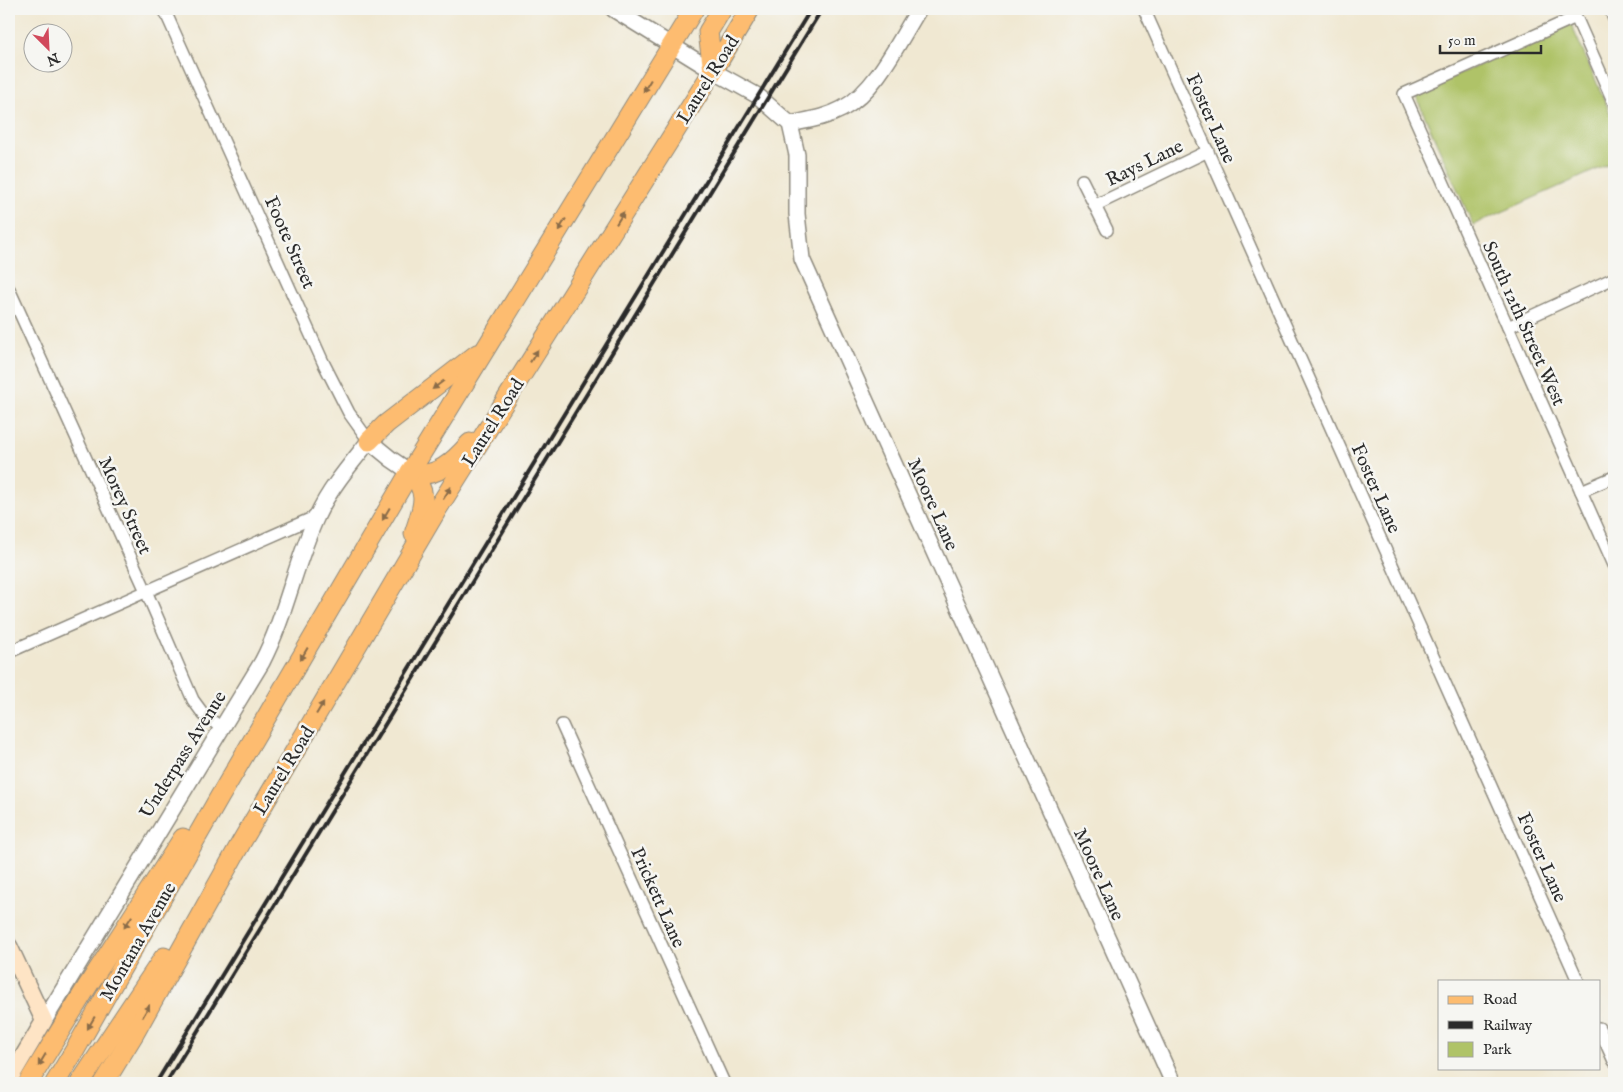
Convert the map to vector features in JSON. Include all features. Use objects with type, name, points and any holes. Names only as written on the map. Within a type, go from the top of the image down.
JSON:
[{"type":"main road","points":[[28,1083],[87,987],[187,832],[219,798],[410,472],[694,9]]},
{"type":"main road","points":[[713,71],[708,32],[722,9]]},
{"type":"main road","name":"Laurel Road","points":[[242,841],[404,566],[750,9]]},
{"type":"main road","points":[[369,441],[386,424],[453,374],[490,343]]},
{"type":"main road","points":[[410,472],[428,474],[449,463],[459,455],[500,410]]},
{"type":"main road","points":[[404,566],[423,506],[424,497],[422,487],[410,472]]},
{"type":"main road","name":"Montana Avenue","points":[[55,1083],[219,798]]},
{"type":"main road","points":[[104,1083],[134,1034],[242,841]]},
{"type":"main road","name":"Montana Avenue","points":[[80,1083],[242,841]]},
{"type":"main road","points":[[9,946],[44,1021]]},
{"type":"main road","name":"Underpass Avenue","points":[[9,1080],[44,1021]]},
{"type":"street","name":"Foote Street","points":[[164,9],[323,362],[350,413],[369,441],[410,472]]},
{"type":"street","points":[[613,9],[713,71],[758,96],[790,124],[818,118],[843,109],[862,95],[881,71],[919,9]]},
{"type":"street","name":"Foster Lane","points":[[1144,9],[1578,980]]},
{"type":"street","points":[[1610,9],[1614,19]]},
{"type":"street","name":"South 12th Street West","points":[[1614,103],[1576,17],[1404,94],[1614,565]]},
{"type":"street","name":"Moore Lane","points":[[790,124],[797,155],[798,214],[802,259],[1173,1083]]},
{"type":"street","name":"Rays Lane","points":[[1096,205],[1208,151]]},
{"type":"street","name":"Rays Lane","points":[[1082,180],[1096,205],[1106,230]]},
{"type":"street","points":[[1508,326],[1614,278]]},
{"type":"street","name":"Morey Street","points":[[9,289],[196,704],[204,715],[222,728]]},
{"type":"street","name":"Underpass Avenue","points":[[44,1021],[262,662],[276,634],[316,516],[332,490],[369,441]]},
{"type":"street","points":[[1581,491],[1614,477]]},
{"type":"street","points":[[9,652],[316,516]]},
{"type":"street","name":"Prickett Lane","points":[[562,724],[724,1083]]},
{"type":"street","points":[[1600,1030],[1614,1061]]},
{"type":"green space","points":[[1571,24],[1614,122],[1614,162],[1473,225],[1415,94]]},
{"type":"railway","points":[[156,1083],[811,9]]},
{"type":"railway","points":[[166,1083],[822,9]]}]
